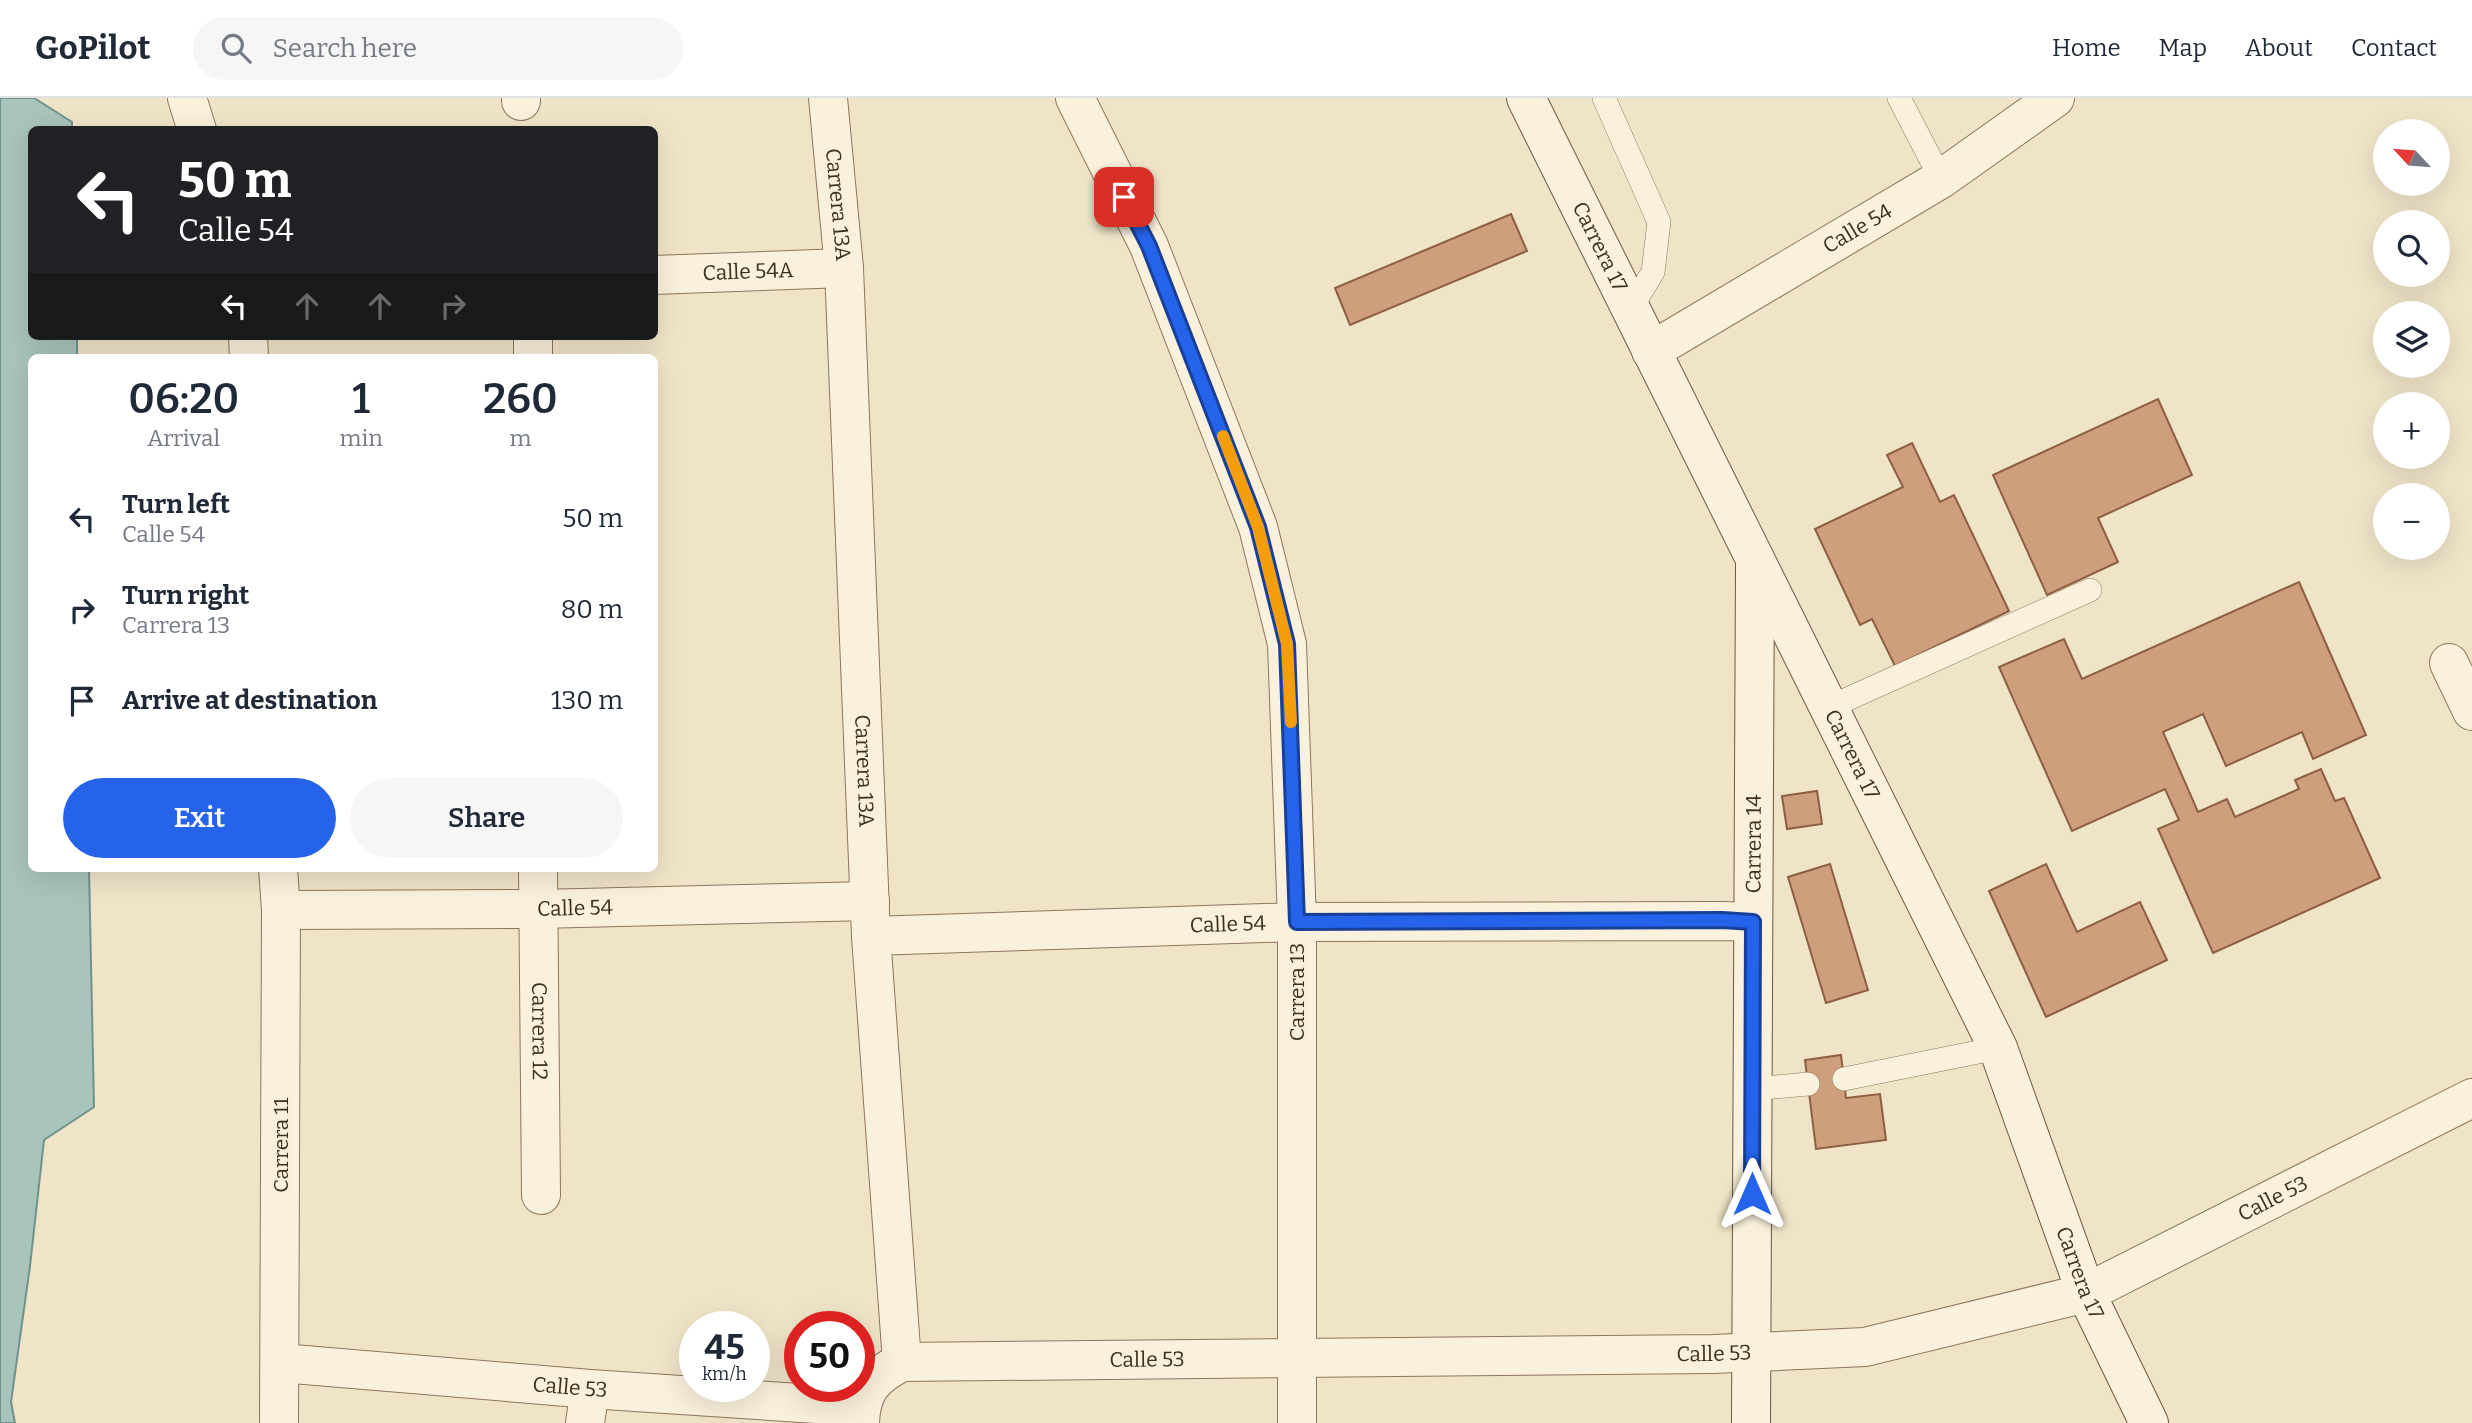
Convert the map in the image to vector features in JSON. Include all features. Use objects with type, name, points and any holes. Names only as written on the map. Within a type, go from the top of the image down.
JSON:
[{"type":"street","points":[[187,98],[196,126]]},
{"type":"street","name":"Carrera 13A","points":[[828,98],[844,268],[871,918],[902,1362]]},
{"type":"street","name":"Carrera 13","points":[[1075,98],[1149,246],[1258,527],[1287,644],[1297,922],[1297,1423]]},
{"type":"street","name":"Carrera 17","points":[[1527,98],[1998,1048],[2086,1293],[2149,1423]]},
{"type":"street","name":"Calle 54","points":[[1651,351],[1941,179],[2055,98]]},
{"type":"street","name":"Calle 54A","points":[[658,275],[844,268]]},
{"type":"street","name":"Carrera 14","points":[[1751,1423],[1755,557]]},
{"type":"street","points":[[2449,663],[2472,711]]},
{"type":"street","name":"Carrera 11","points":[[278,872],[281,910],[279,1423]]},
{"type":"street","name":"Carrera 12","points":[[538,872],[541,1195]]},
{"type":"street","name":"Calle 54","points":[[281,910],[539,909],[871,918],[1297,922],[1753,922]]},
{"type":"street","name":"Calle 53","points":[[902,1362],[1700,1354],[1865,1347],[2086,1293],[2472,1098]]},
{"type":"street","points":[[861,1415],[869,1387],[884,1371],[902,1362]]},
{"type":"street","name":"Calle 53","points":[[281,1363],[588,1406],[861,1415]]},
{"type":"lane","points":[[1604,98],[1660,222],[1653,272],[1631,308]]},
{"type":"lane","points":[[1899,98],[1941,179]]},
{"type":"lane","points":[[1830,707],[2090,590]]},
{"type":"lane","points":[[1844,1079],[1998,1048]]},
{"type":"lane","points":[[1752,1089],[1808,1084]]},
{"type":"water","points":[[0,98],[34,98],[72,122],[72,126],[28,126],[28,340],[77,340],[77,354],[28,354],[28,872],[89,872],[94,1107],[44,1140],[11,1402],[15,1423],[0,1423]]},
{"type":"building","points":[[1511,214],[1527,251],[1350,325],[1335,288]]},
{"type":"building","points":[[2158,399],[2192,475],[2098,518],[2118,562],[2047,595],[1993,475]]},
{"type":"building","points":[[1912,443],[1940,502],[1954,495],[2009,611],[1895,666],[1872,619],[1860,625],[1815,529],[1903,487],[1887,455]]},
{"type":"building","points":[[2299,582],[2366,735],[2313,759],[2302,732],[2226,766],[2203,714],[2163,732],[2198,812],[2227,799],[2235,817],[2299,789],[2295,780],[2321,769],[2335,801],[2344,798],[2380,878],[2213,953],[2158,829],[2179,820],[2165,789],[2072,831],[1999,667],[2064,639],[2082,679]]},
{"type":"building","points":[[1817,791],[1822,824],[1787,829],[1782,796]]},
{"type":"building","points":[[1830,864],[1868,990],[1826,1003],[1788,877]]},
{"type":"building","points":[[2046,864],[2077,932],[2140,902],[2167,960],[2046,1017],[1989,891]]},
{"type":"building","points":[[1841,1055],[1846,1098],[1880,1094],[1886,1140],[1816,1149],[1805,1060]]},
{"type":"slow traffic","points":[[1223,436],[1258,527],[1287,644],[1291,722]]},
{"type":"route","points":[[1124,197],[1149,246],[1258,527],[1287,644],[1297,922],[1753,922],[1752,1194]]}]
